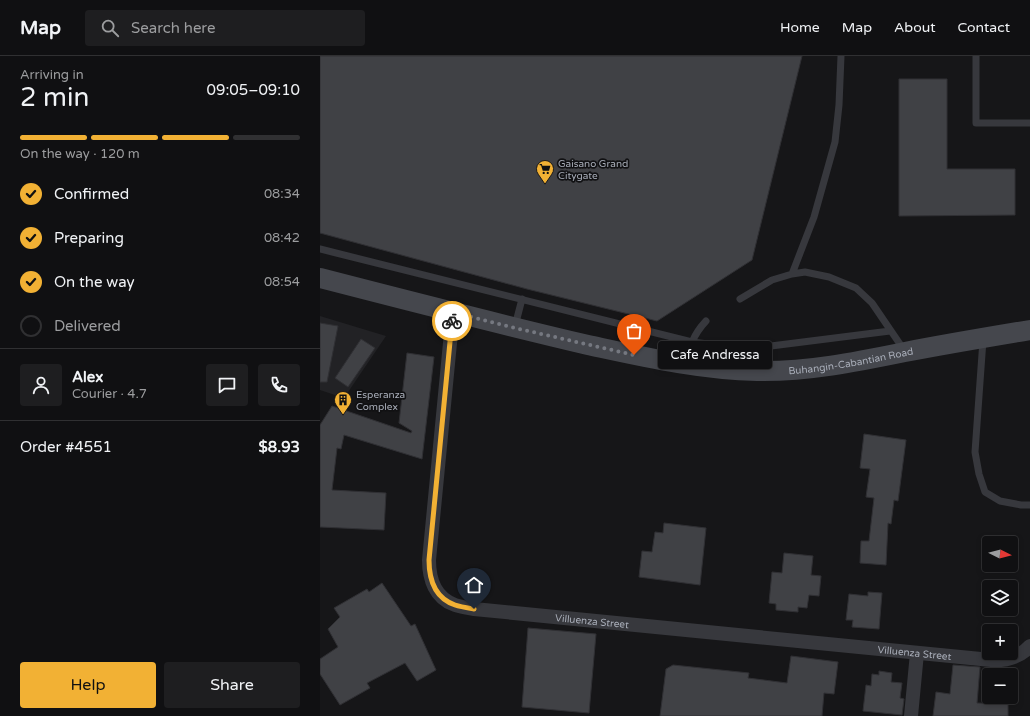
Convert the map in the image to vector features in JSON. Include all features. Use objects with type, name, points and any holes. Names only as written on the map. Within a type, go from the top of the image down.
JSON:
[{"type":"main road","name":"Buhangin-Cabantian Road","points":[[320,278],[515,328],[685,365],[739,371],[758,372],[801,370],[865,361],[905,352],[1030,330]]},
{"type":"street","name":"Villuenza Street","points":[[452,312],[429,560],[429,573],[433,586],[442,598],[455,605],[474,609],[917,653],[1002,660],[1014,658],[1030,646]]},
{"type":"street","points":[[911,716],[917,653]]},
{"type":"lane","points":[[792,274],[814,216],[835,142],[839,105],[841,56]]},
{"type":"lane","points":[[976,56],[976,123],[1030,123]]},
{"type":"lane","points":[[320,249],[692,342],[740,348],[771,346],[890,330]]},
{"type":"lane","points":[[740,299],[772,280],[792,274],[805,272],[818,274],[844,282],[856,288],[872,303],[905,352]]},
{"type":"lane","points":[[515,328],[522,300]]},
{"type":"lane","points":[[685,365],[697,331],[706,321]]},
{"type":"lane","points":[[984,338],[975,452],[978,474],[985,492],[1000,501],[1030,505]]},
{"type":"shaded area","points":[[320,316],[386,336],[344,398],[320,390]]},
{"type":"building","name":"Gaisano Grand Citygate","points":[[320,56],[802,56],[752,260],[657,321],[527,289],[320,233]]},
{"type":"building","points":[[899,79],[947,79],[947,169],[1015,169],[1015,215],[899,216]]},
{"type":"building","points":[[320,323],[338,326],[327,382],[320,382]]},
{"type":"building","points":[[361,339],[375,348],[348,387],[335,378]]},
{"type":"building","name":"Esperanza Complex","points":[[407,353],[434,357],[422,459],[344,435],[341,449],[337,448],[332,490],[386,493],[384,530],[320,527],[320,425],[332,406],[411,433],[412,431],[399,423]]},
{"type":"building","points":[[864,434],[906,440],[898,501],[894,500],[891,524],[888,523],[886,565],[860,563],[861,541],[869,541],[874,498],[866,497],[870,469],[860,468]]},
{"type":"building","points":[[664,523],[706,528],[700,585],[639,577],[642,551],[652,552],[655,532],[663,533]]},
{"type":"building","points":[[784,553],[813,556],[811,575],[821,576],[819,596],[809,595],[807,608],[798,607],[798,612],[776,610],[776,604],[769,603],[772,572],[782,573]]},
{"type":"building","points":[[382,583],[411,626],[415,624],[436,670],[417,681],[405,663],[367,683],[370,688],[340,705],[320,674],[320,659],[338,647],[328,629],[340,617],[334,608],[367,589],[369,592]]},
{"type":"building","points":[[868,592],[882,593],[879,629],[852,627],[853,620],[846,620],[849,594],[868,596]]},
{"type":"building","points":[[528,628],[596,634],[589,713],[522,707]]},
{"type":"building","points":[[791,656],[838,662],[834,694],[824,693],[822,716],[660,716],[666,669],[673,665],[749,673],[748,678],[787,683]]},
{"type":"building","points":[[953,665],[980,667],[977,703],[1008,704],[1008,716],[933,716],[936,692],[950,694]]},
{"type":"building","points":[[879,671],[892,673],[891,682],[902,683],[900,698],[904,699],[902,715],[863,711],[866,685],[871,686],[872,674],[879,675]]},
{"type":"way so far","points":[[452,321],[452,312],[634,355]]},
{"type":"place","name":"Gaisano Grand Citygate","points":[[545,184]]},
{"type":"place","name":"Cafe Andressa","points":[[634,355]]},
{"type":"place","name":"Esperanza Complex","points":[[343,415]]},
{"type":"route","points":[[452,321],[429,573],[433,586],[442,598],[455,605],[474,609]]}]
